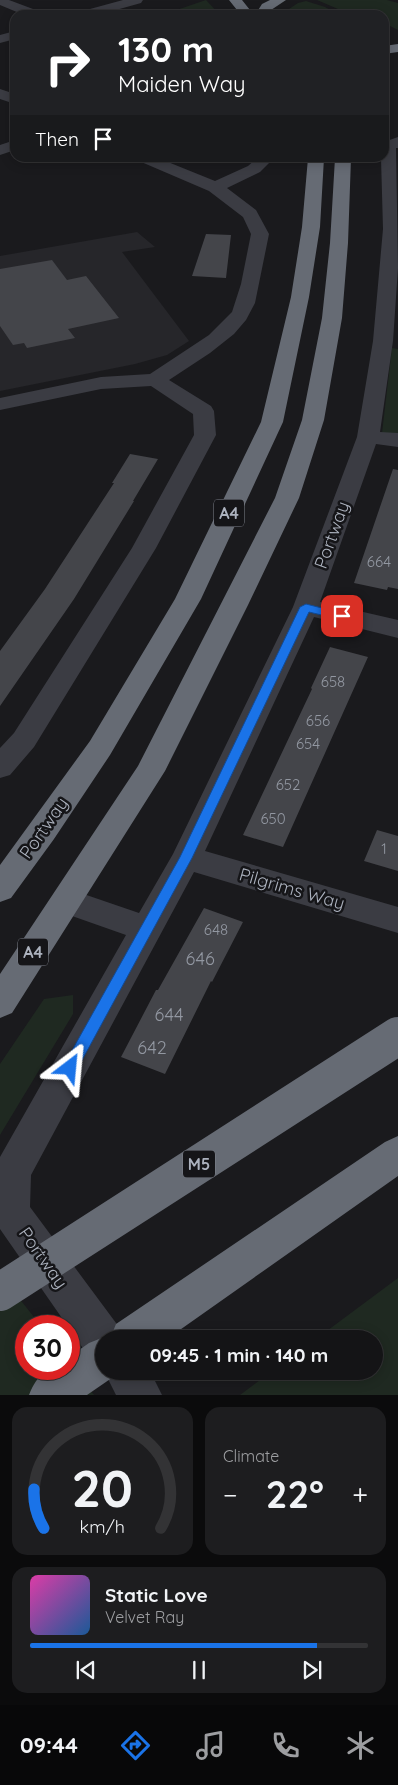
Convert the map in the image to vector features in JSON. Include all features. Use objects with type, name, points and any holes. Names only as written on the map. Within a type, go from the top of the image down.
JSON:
[{"type":"highway","points":[[235,0],[244,10]]},
{"type":"highway","points":[[264,10],[266,7],[280,0]]},
{"type":"highway","name":"Portway","points":[[0,888],[43,831],[100,748],[188,599],[272,422],[300,297],[310,227],[316,162]]},
{"type":"highway","name":"A4","points":[[0,1003],[150,771],[235,605],[287,498],[313,420],[332,318],[339,243],[343,162]]},
{"type":"highway","name":"M5","points":[[0,1292],[398,1036]]},
{"type":"highway","points":[[144,1330],[398,1154]]},
{"type":"highway","points":[[50,1395],[95,1364]]},
{"type":"street","points":[[102,10],[137,0]]},
{"type":"street","points":[[0,1],[23,10]]},
{"type":"street","name":"Portway","points":[[95,1330],[11,1212],[12,1172],[186,858],[306,607],[368,437],[390,342],[395,229],[389,158]]},
{"type":"street","points":[[0,404],[101,383],[155,380],[189,359],[224,331],[241,314],[260,234],[250,214],[215,187],[155,162]]},
{"type":"street","points":[[215,187],[254,169],[262,162]]},
{"type":"street","points":[[0,766],[24,740],[128,573],[205,435],[203,411],[155,380]]},
{"type":"street","points":[[368,437],[398,440]]},
{"type":"street","points":[[306,607],[398,629]]},
{"type":"street","name":"Pilgrims Way","points":[[186,858],[398,920]]},
{"type":"street","points":[[66,901],[147,929]]},
{"type":"street","points":[[131,1380],[142,1395]]},
{"type":"shaded area","points":[[206,0],[215,10],[177,10]]},
{"type":"shaded area","points":[[317,0],[387,0],[398,3],[398,30],[389,26],[389,10],[340,10]]},
{"type":"shaded area","points":[[306,1],[330,10],[288,10],[298,3]]},
{"type":"shaded area","points":[[137,232],[155,247],[122,252],[189,341],[167,355],[135,364],[0,391],[0,256]]},
{"type":"shaded area","points":[[392,348],[398,349],[398,434],[382,433]]},
{"type":"shaded area","points":[[73,995],[73,1014],[0,1135],[0,1064],[44,999]]},
{"type":"shaded area","points":[[0,1274],[32,1315],[15,1315],[15,1380],[80,1380],[80,1377],[94,1395],[0,1395]]},
{"type":"shaded area","points":[[398,1278],[398,1395],[240,1395],[260,1380],[383,1380],[383,1330],[328,1330]]},
{"type":"building","points":[[206,234],[231,235],[226,278],[192,276]]},
{"type":"building","points":[[52,260],[67,280],[86,276],[119,318],[68,329],[75,338],[27,348],[24,343],[13,345],[0,326],[0,269]]},
{"type":"building","points":[[130,454],[158,459],[74,599],[0,706],[0,651],[45,589],[114,483],[112,483]]},
{"type":"building","points":[[393,469],[398,470],[398,589],[388,587],[387,590],[354,583]]},
{"type":"building","points":[[330,647],[368,657],[283,847],[243,835],[312,689]]},
{"type":"building","points":[[377,830],[398,836],[398,871],[364,861]]},
{"type":"building","points":[[204,908],[243,922],[211,981],[165,1074],[121,1057],[156,990],[158,990]]},
{"type":"route","points":[[70,1068],[186,858],[306,607],[342,616]]}]
